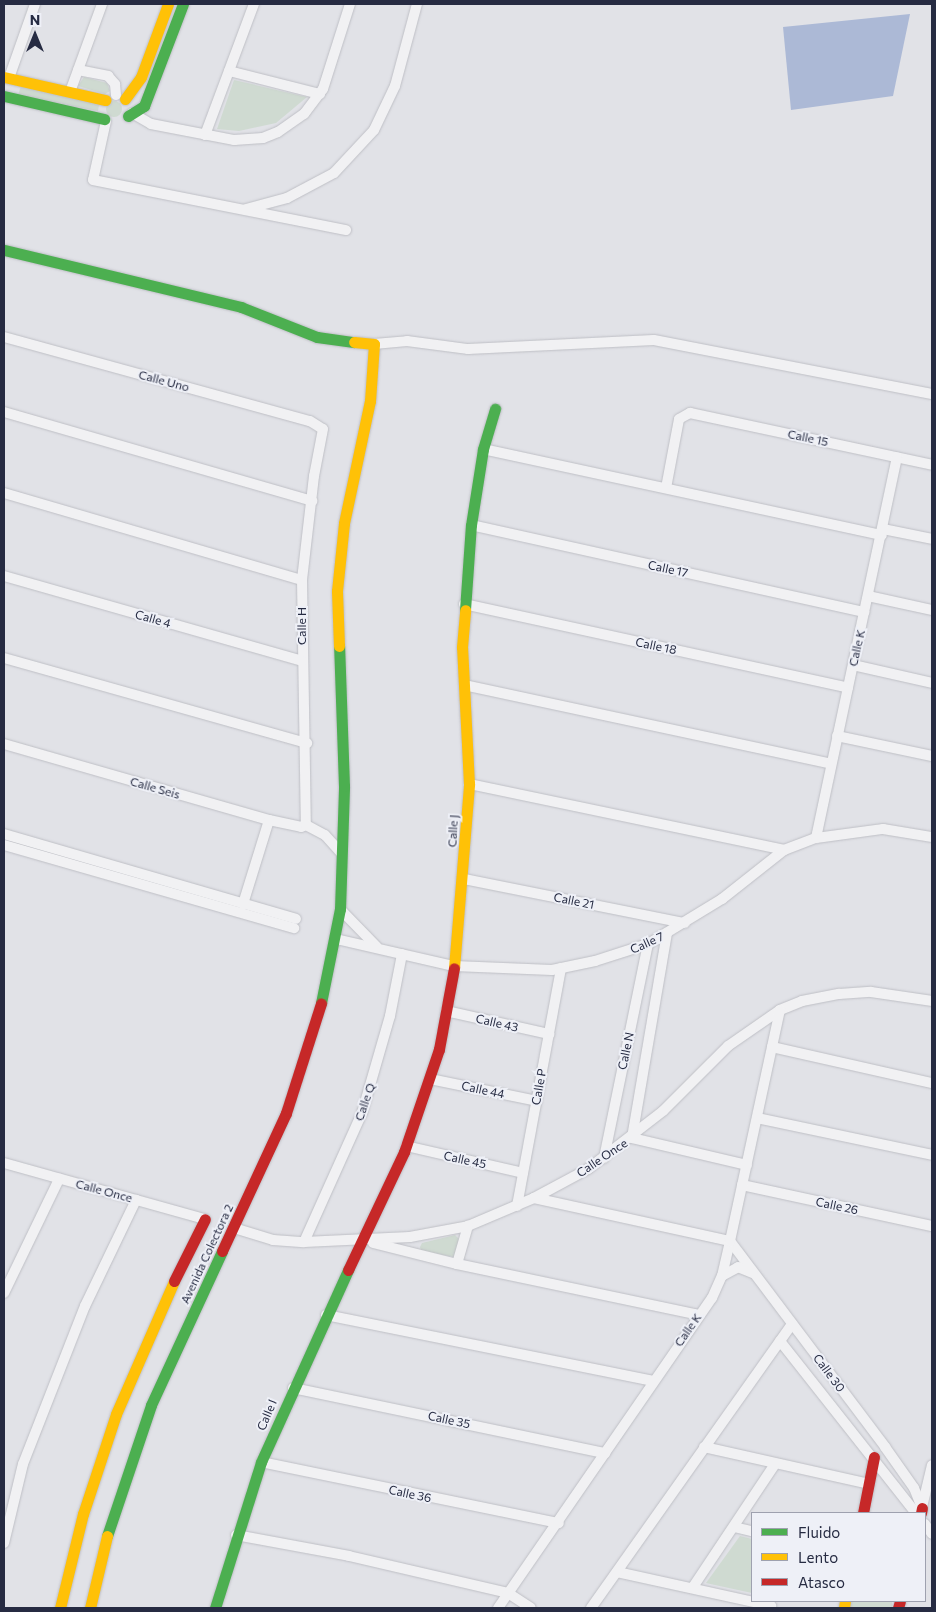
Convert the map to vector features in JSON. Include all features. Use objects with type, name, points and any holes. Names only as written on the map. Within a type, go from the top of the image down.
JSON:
[{"type":"street","points":[[35,4],[7,78],[105,100],[120,97],[141,78],[168,4]]},
{"type":"street","points":[[70,92],[102,4]]},
{"type":"street","points":[[4,96],[116,124],[144,106],[183,4]]},
{"type":"street","points":[[205,135],[254,4]]},
{"type":"street","points":[[130,115],[151,124],[234,140],[263,138],[297,121],[320,94],[350,4]]},
{"type":"street","points":[[242,210],[287,198],[334,173],[374,130],[395,86],[417,4]]},
{"type":"street","points":[[78,70],[108,76],[120,97],[129,107],[130,115]]},
{"type":"street","points":[[229,71],[320,94]]},
{"type":"street","points":[[105,100],[101,110],[105,120],[92,180],[346,230]]},
{"type":"street","points":[[4,250],[241,307],[317,337],[374,344],[407,340],[468,349],[654,340],[932,394]]},
{"type":"street","name":"Calle Uno","points":[[4,336],[310,422],[323,429]]},
{"type":"street","name":"Avenida Colectora 2","points":[[90,1608],[110,1525],[151,1405],[286,1113],[317,1019],[336,940],[343,856],[344,786],[337,591],[344,523],[370,401],[374,344]]},
{"type":"street","name":"Calle J","points":[[362,1240],[406,1146],[430,1079],[446,1012],[454,966],[464,879],[469,784],[464,685],[464,604],[471,525],[483,449],[495,409]]},
{"type":"street","points":[[4,412],[312,501]]},
{"type":"street","name":"Calle 15","points":[[666,488],[679,419],[683,414],[690,413],[932,465]]},
{"type":"street","name":"Calle H","points":[[306,825],[307,743],[302,661],[302,580],[323,429]]},
{"type":"street","points":[[483,449],[882,532],[932,539]]},
{"type":"street","name":"Calle K","points":[[816,838],[897,458]]},
{"type":"street","points":[[4,493],[302,580]]},
{"type":"street","name":"Calle 17","points":[[471,525],[865,612]]},
{"type":"street","name":"Calle 4","points":[[4,576],[302,661]]},
{"type":"street","points":[[868,596],[932,610]]},
{"type":"street","name":"Calle 18","points":[[464,604],[848,688]]},
{"type":"street","points":[[4,658],[307,743]]},
{"type":"street","points":[[853,665],[932,682]]},
{"type":"street","points":[[464,685],[831,764]]},
{"type":"street","points":[[837,736],[932,756]]},
{"type":"street","name":"Calle Seis","points":[[4,744],[269,820],[301,827],[306,825]]},
{"type":"street","points":[[469,784],[784,850]]},
{"type":"street","points":[[243,904],[269,820]]},
{"type":"street","points":[[306,825],[332,841],[343,856]]},
{"type":"street","name":"Calle 7","points":[[336,940],[454,966],[506,970],[561,968],[648,944],[685,923],[784,850],[816,838],[883,828],[932,837]]},
{"type":"street","points":[[4,834],[243,904],[295,923],[4,846]]},
{"type":"street","name":"Calle 21","points":[[464,879],[685,923]]},
{"type":"street","points":[[340,909],[378,948]]},
{"type":"street","name":"Calle N","points":[[632,1138],[667,934]]},
{"type":"street","name":"Calle N","points":[[604,1158],[648,944]]},
{"type":"street","name":"Calle Q","points":[[304,1242],[362,1113],[390,1016],[402,954]]},
{"type":"street","name":"Calle P","points":[[518,1206],[561,968]]},
{"type":"street","name":"Calle Once","points":[[234,1228],[273,1240],[304,1242],[410,1237],[468,1226],[518,1206],[604,1158],[632,1138],[728,1046],[780,1010],[802,1001],[838,994],[871,992],[932,1001]]},
{"type":"street","name":"Calle K","points":[[498,1608],[559,1523],[652,1381],[712,1298],[722,1276],[780,1010]]},
{"type":"street","name":"Calle 43","points":[[446,1012],[549,1034]]},
{"type":"street","points":[[772,1047],[932,1083]]},
{"type":"street","name":"Calle 44","points":[[430,1079],[537,1101]]},
{"type":"street","points":[[757,1118],[932,1155]]},
{"type":"street","points":[[632,1138],[747,1165]]},
{"type":"street","name":"Calle 45","points":[[406,1146],[524,1173]]},
{"type":"street","name":"Calle Once","points":[[4,1163],[205,1219]]},
{"type":"street","points":[[4,1293],[59,1179]]},
{"type":"street","name":"Calle 26","points":[[742,1185],[932,1226]]},
{"type":"street","points":[[534,1198],[730,1241]]},
{"type":"street","points":[[4,1543],[27,1455],[84,1306],[136,1200]]},
{"type":"street","name":"Avenida Colectora 2","points":[[60,1608],[83,1514],[116,1414],[156,1314],[205,1219]]},
{"type":"street","points":[[457,1264],[468,1226]]},
{"type":"street","points":[[362,1240],[457,1264],[699,1315]]},
{"type":"street","name":"Calle I","points":[[215,1608],[236,1535],[261,1462],[326,1315],[362,1240]]},
{"type":"street","name":"Calle 30","points":[[730,1241],[885,1447],[914,1488],[923,1512]]},
{"type":"street","points":[[722,1276],[738,1266],[756,1275]]},
{"type":"street","points":[[326,1315],[652,1381]]},
{"type":"street","points":[[591,1608],[792,1324]]},
{"type":"street","points":[[780,1341],[874,1457],[923,1512]]},
{"type":"street","name":"Calle 35","points":[[293,1388],[605,1453]]},
{"type":"street","points":[[704,1447],[869,1484]]},
{"type":"street","points":[[864,1512],[874,1457],[885,1447]]},
{"type":"street","name":"Calle 36","points":[[261,1462],[559,1523]]},
{"type":"street","points":[[693,1587],[775,1464]]},
{"type":"street","points":[[923,1512],[932,1465]]},
{"type":"street","points":[[734,1527],[751,1530]]},
{"type":"street","points":[[236,1535],[349,1556],[508,1594],[530,1608]]},
{"type":"street","points":[[617,1572],[751,1600]]},
{"type":"street","points":[[758,1602],[771,1605]]},
{"type":"shaded area","points":[[84,77],[107,83],[110,91],[105,94],[78,86]]},
{"type":"shaded area","points":[[234,80],[307,97],[276,123],[239,131],[217,129]]},
{"type":"shaded area","points":[[21,86],[99,105],[98,111],[18,95]]},
{"type":"shaded area","points":[[114,101],[122,109],[114,117],[106,109]]},
{"type":"shaded area","points":[[455,1235],[459,1239],[454,1257],[421,1251],[422,1243]]},
{"type":"shaded area","points":[[740,1536],[751,1539],[751,1593],[706,1583]]},
{"type":"shaded area","points":[[851,1602],[892,1602],[892,1608],[851,1608]]},
{"type":"water","points":[[910,14],[893,96],[791,110],[783,27]]},
{"type":"traffic: fast","points":[[128,116],[144,106],[183,4]]},
{"type":"traffic: fast","points":[[4,96],[104,119]]},
{"type":"traffic: fast","points":[[4,250],[241,307],[317,337],[354,342]]},
{"type":"traffic: fast","points":[[465,610],[471,525],[483,449],[495,409]]},
{"type":"traffic: fast","points":[[321,1003],[340,909],[344,786],[339,646]]},
{"type":"traffic: fast","points":[[107,1536],[151,1405],[222,1251]]},
{"type":"traffic: fast","points":[[215,1608],[261,1462],[348,1270]]},
{"type":"traffic: slow","points":[[125,99],[141,77],[168,4]]},
{"type":"traffic: slow","points":[[4,77],[105,100]]},
{"type":"traffic: slow","points":[[339,646],[337,591],[344,523],[370,401],[374,344],[354,342]]},
{"type":"traffic: slow","points":[[454,968],[469,784],[462,647],[465,610]]},
{"type":"traffic: slow","points":[[60,1608],[83,1514],[116,1414],[174,1281]]},
{"type":"traffic: slow","points":[[90,1608],[107,1536]]},
{"type":"traffic: slow","points":[[844,1608],[845,1602]]},
{"type":"traffic: jam","points":[[348,1270],[404,1152],[439,1049],[454,968]]},
{"type":"traffic: jam","points":[[222,1251],[286,1113],[321,1003]]},
{"type":"traffic: jam","points":[[174,1281],[205,1219]]},
{"type":"traffic: jam","points":[[863,1512],[874,1457]]},
{"type":"traffic: jam","points":[[921,1512],[922,1508]]},
{"type":"traffic: jam","points":[[898,1608],[900,1602]]}]
